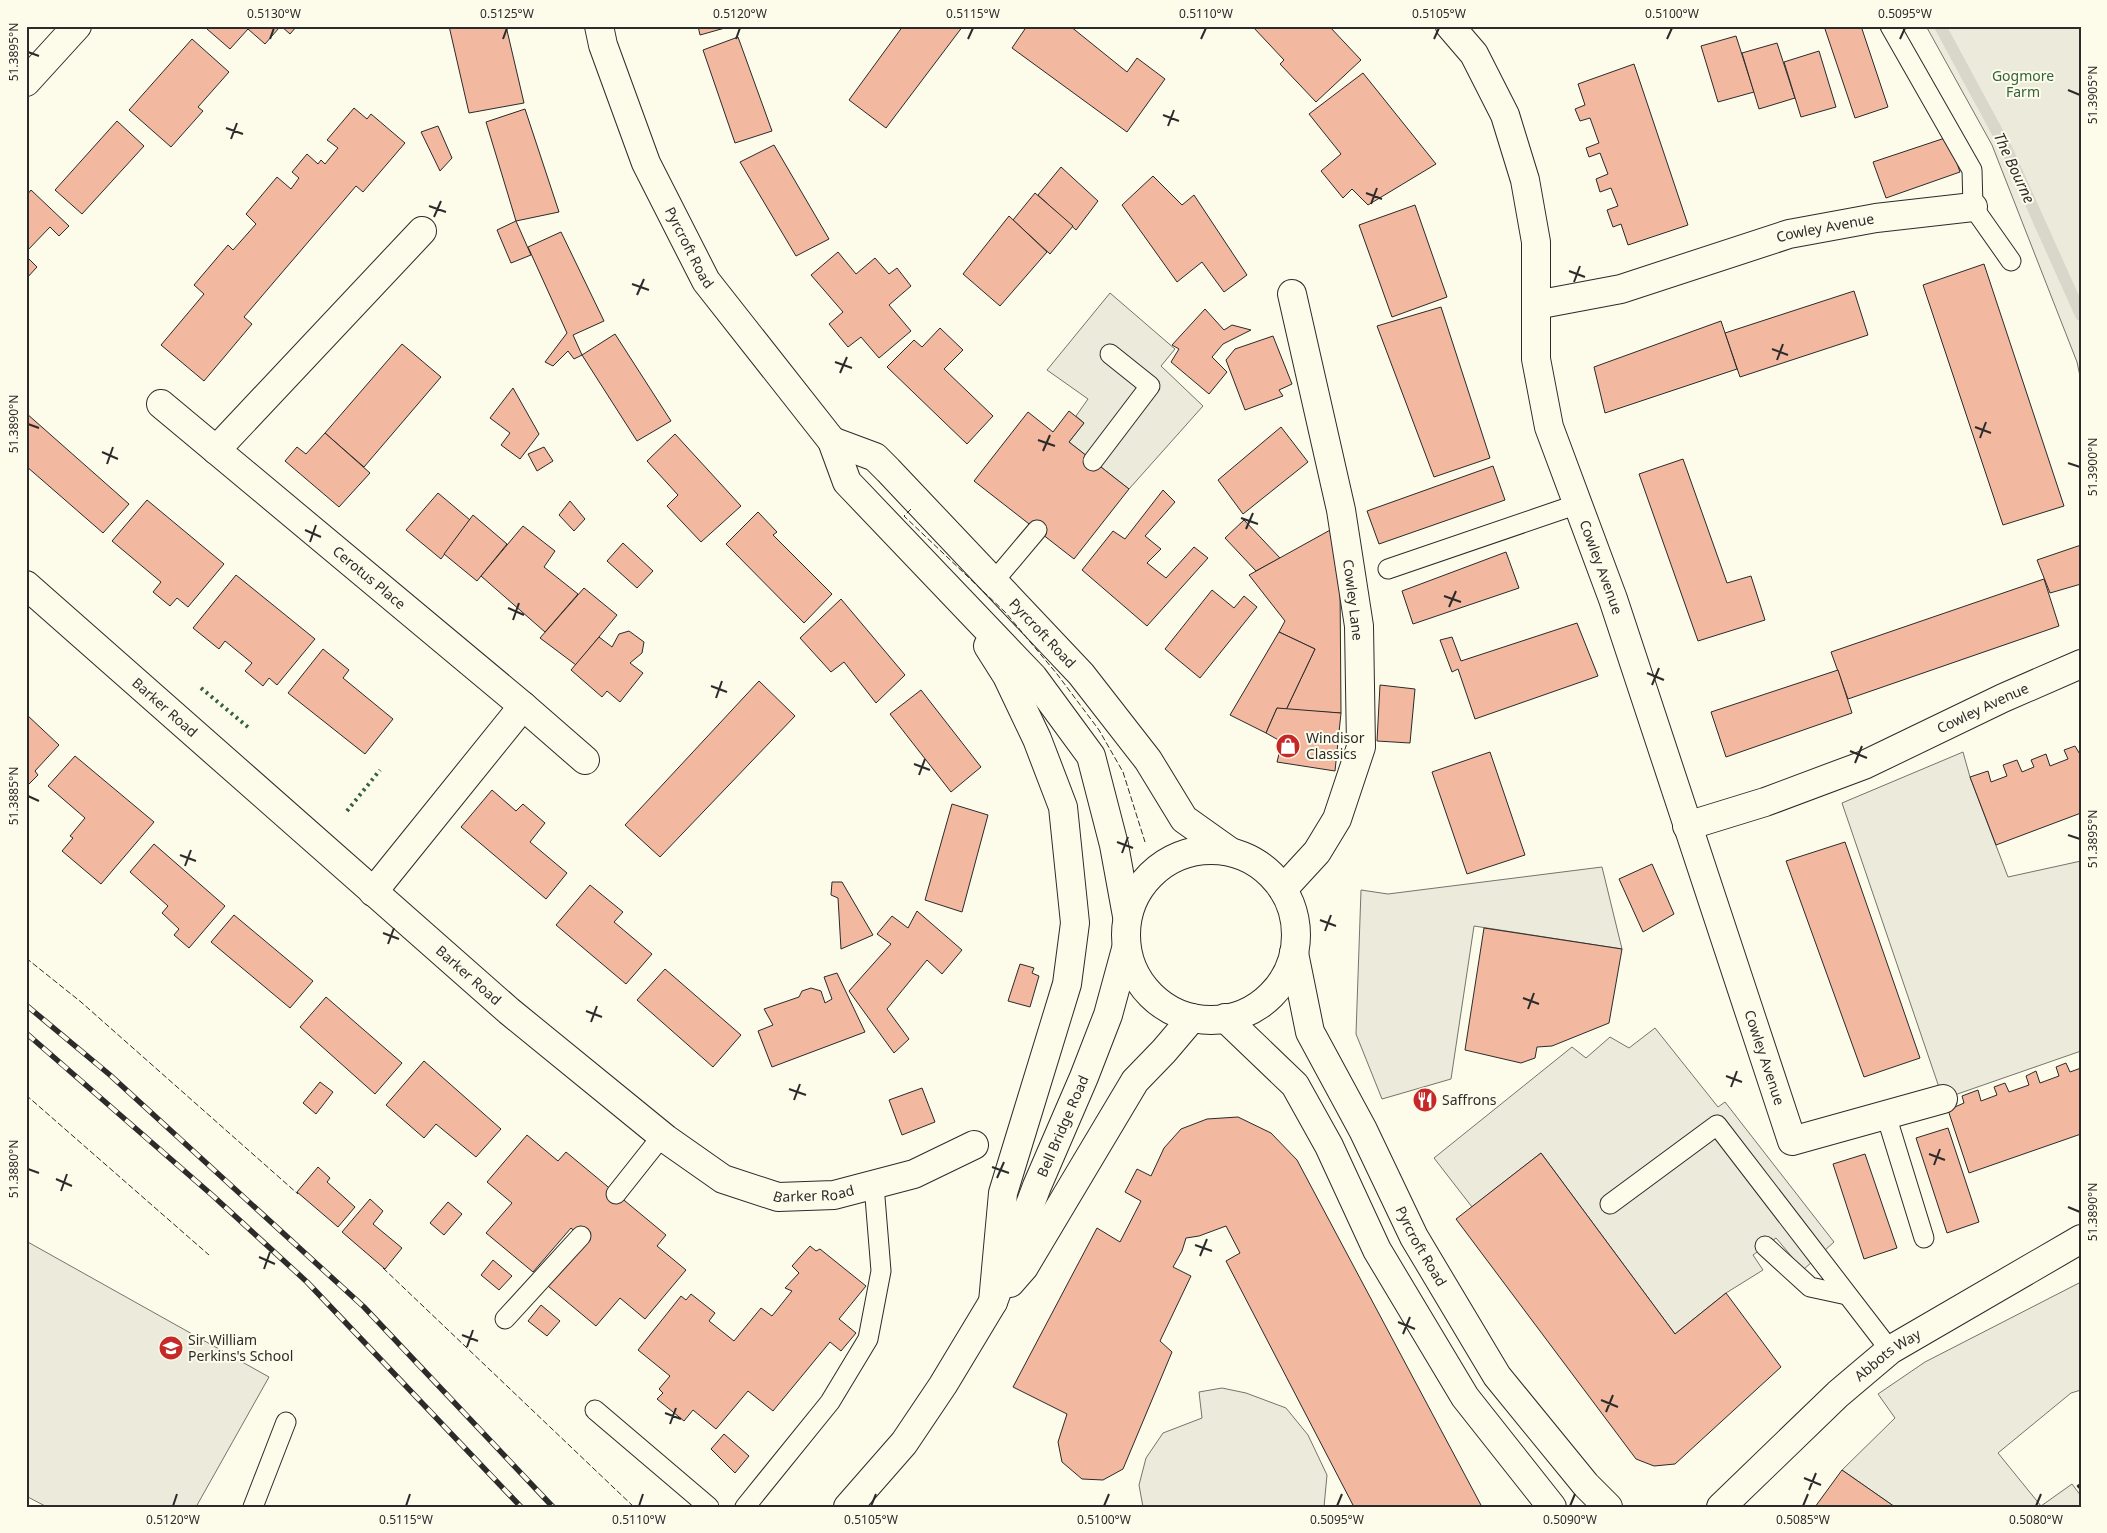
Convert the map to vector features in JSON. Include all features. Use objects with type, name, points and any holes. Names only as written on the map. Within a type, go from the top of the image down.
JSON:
[{"type":"street","points":[[26,82],[77,26]]},
{"type":"street","name":"Pyrcroft Road","points":[[599,26],[603,45],[646,163],[706,281],[832,441],[847,482],[1033,678],[1091,756],[1114,845],[1127,916]]},
{"type":"street","name":"Cowley Avenue","points":[[1450,26],[1474,54],[1500,106],[1525,180],[1536,242],[1536,359],[1549,427],[1614,599],[1792,1141],[1943,1099]]},
{"type":"street","name":"Cowley Avenue","points":[[1536,305],[1621,289],[1789,234],[1876,218],[1973,207]]},
{"type":"street","points":[[216,450],[422,231]]},
{"type":"street","name":"Cowley Lane","points":[[1282,889],[1317,852],[1337,819],[1360,747],[1359,626],[1341,510],[1292,294]]},
{"type":"street","name":"Cerotus Place","points":[[160,404],[523,706],[585,760]]},
{"type":"street","name":"Pyrcroft Road","points":[[832,441],[875,457],[1082,674],[1148,760],[1184,819],[1229,851]]},
{"type":"street","name":"Barker Road","points":[[26,585],[509,1012],[662,1136],[723,1180],[778,1197],[834,1195],[914,1174],[974,1145]]},
{"type":"street","points":[[963,604],[1007,676],[1037,739],[1063,807],[1075,923],[1068,984],[1004,1193],[993,1302]]},
{"type":"street","name":"Cowley Avenue","points":[[1687,826],[1765,802],[1864,765],[2003,698],[2081,664]]},
{"type":"street","points":[[373,892],[523,706]]},
{"type":"street","points":[[1202,850],[1229,851],[1250,859],[1268,872],[1282,889],[1292,909],[1296,931],[1294,953],[1285,977],[1270,996],[1249,1011],[1225,1018],[1209,1020],[1192,1018],[1168,1009],[1149,994],[1134,973],[1126,949],[1125,932],[1127,916],[1137,891],[1154,870],[1177,856],[1202,850]]},
{"type":"street","name":"Bell Bridge Road","points":[[848,1507],[904,1443],[943,1385],[993,1302],[1037,1186],[1084,1077],[1108,1015],[1126,949]]},
{"type":"street","name":"Pyrcroft Road","points":[[1294,953],[1310,1032],[1364,1130],[1414,1237],[1497,1376],[1586,1484],[1608,1507]]},
{"type":"street","name":"Bell Bridge Road","points":[[993,1302],[1024,1267],[1135,1081],[1192,1018]]},
{"type":"street","points":[[1225,1018],[1295,1085],[1329,1146],[1378,1250],[1465,1397],[1552,1507]]},
{"type":"street","name":"Abbots Way","points":[[1721,1507],[1838,1394],[1890,1350],[2081,1239]]},
{"type":"lane","points":[[1890,26],[1972,170],[1973,207],[2011,261]]},
{"type":"lane","points":[[1093,461],[1150,386],[1110,354]]},
{"type":"lane","points":[[1388,568],[1578,504]]},
{"type":"lane","points":[[994,581],[1037,530]]},
{"type":"lane","points":[[1886,1115],[1924,1238]]},
{"type":"lane","points":[[1610,1204],[1717,1125],[1890,1350]]},
{"type":"lane","points":[[616,1194],[662,1136]]},
{"type":"lane","points":[[745,1507],[830,1402],[868,1339],[881,1271],[874,1185]]},
{"type":"lane","points":[[505,1319],[581,1236]]},
{"type":"lane","points":[[1765,1246],[1810,1287],[1847,1295]]},
{"type":"lane","points":[[595,1410],[709,1507]]},
{"type":"lane","points":[[253,1507],[286,1422]]},
{"type":"green space","name":"Gogmore Farm","points":[[1926,26],[2081,26],[2081,381],[2077,362],[1992,145]]},
{"type":"green space","points":[[1963,752],[1970,777],[2008,877],[2081,861],[2081,1051],[1943,1099],[1842,803]]},
{"type":"green space","points":[[26,1241],[269,1377],[196,1507],[47,1507],[26,1496]]},
{"type":"shaded area","points":[[1110,293],[1175,349],[1161,366],[1203,406],[1129,489],[1069,442],[1084,423],[1076,416],[1088,399],[1047,370]]},
{"type":"shaded area","points":[[1602,867],[1622,949],[1474,926],[1451,1079],[1382,1099],[1356,1034],[1361,890],[1388,894]]},
{"type":"shaded area","points":[[1655,1028],[1718,1107],[1725,1102],[1834,1242],[1803,1270],[1776,1238],[1753,1255],[1763,1270],[1726,1293],[1675,1334],[1541,1153],[1472,1207],[1434,1158],[1572,1047],[1586,1058],[1610,1037],[1629,1048]]},
{"type":"shaded area","points":[[2081,1282],[2081,1390],[2071,1393],[1998,1453],[2041,1506],[2072,1484],[2081,1496],[2081,1507],[1895,1507],[1842,1470],[1895,1418],[1878,1394],[1925,1362]]},
{"type":"shaded area","points":[[1222,1388],[1246,1393],[1286,1408],[1308,1435],[1327,1475],[1324,1507],[1143,1507],[1139,1485],[1146,1458],[1163,1433],[1202,1418],[1199,1392]]},
{"type":"building","points":[[210,26],[277,26],[279,28],[265,44],[248,29],[230,49],[207,29]]},
{"type":"building","points":[[281,26],[297,26],[290,34]]},
{"type":"building","points":[[449,26],[506,26],[524,103],[469,113]]},
{"type":"building","points":[[698,26],[732,26],[700,35]]},
{"type":"building","points":[[903,26],[963,26],[886,128],[849,100]]},
{"type":"building","points":[[1027,26],[1070,26],[1127,72],[1137,58],[1165,79],[1127,132],[1012,48]]},
{"type":"building","points":[[1329,26],[1361,60],[1316,102],[1280,64],[1284,60],[1253,27]]},
{"type":"building","points":[[1824,26],[1861,26],[1888,107],[1855,118]]},
{"type":"building","points":[[1736,36],[1754,92],[1718,102],[1701,46]]},
{"type":"building","points":[[738,37],[772,131],[735,143],[703,50]]},
{"type":"building","points":[[192,39],[229,72],[198,107],[203,111],[171,147],[129,110]]},
{"type":"building","points":[[1777,43],[1795,98],[1759,109],[1742,53]]},
{"type":"building","points":[[1819,51],[1836,107],[1801,117],[1784,62]]},
{"type":"building","points":[[1634,64],[1688,225],[1628,245],[1621,224],[1613,227],[1607,210],[1618,206],[1611,188],[1600,192],[1596,179],[1608,174],[1600,153],[1589,157],[1586,148],[1599,143],[1590,118],[1580,121],[1575,109],[1585,105],[1578,84]]},
{"type":"building","points":[[1363,73],[1436,164],[1368,205],[1352,189],[1343,198],[1321,171],[1341,154],[1309,114]]},
{"type":"building","points":[[354,108],[367,119],[371,114],[405,143],[363,192],[356,186],[244,317],[252,324],[204,381],[161,345],[204,294],[194,285],[228,245],[233,250],[256,224],[246,214],[277,177],[291,189],[299,178],[292,172],[307,154],[318,164],[321,160],[325,164],[338,148],[327,140]]},
{"type":"building","points":[[525,109],[559,212],[516,221],[486,122]]},
{"type":"building","points":[[117,121],[144,146],[82,214],[55,190]]},
{"type":"building","points":[[438,126],[452,158],[440,171],[421,132]]},
{"type":"building","points":[[1948,137],[1960,172],[1886,198],[1873,162]]},
{"type":"building","points":[[774,145],[829,239],[796,256],[740,162]]},
{"type":"building","points":[[1061,167],[1098,201],[1076,230],[1038,195]]},
{"type":"building","points":[[1153,176],[1182,205],[1194,195],[1247,275],[1224,292],[1202,262],[1177,282],[1122,205]]},
{"type":"building","points":[[31,190],[69,226],[59,236],[50,227],[26,252],[26,196]]},
{"type":"building","points":[[1035,193],[1073,226],[1050,254],[1013,220]]},
{"type":"building","points":[[1415,205],[1447,297],[1392,317],[1359,225]]},
{"type":"building","points":[[1009,216],[1047,252],[1000,306],[963,274]]},
{"type":"building","points":[[516,221],[531,255],[511,263],[497,230]]},
{"type":"building","points":[[561,232],[604,321],[573,335],[582,355],[574,359],[568,351],[553,366],[545,362],[567,333],[528,247]]},
{"type":"building","points":[[838,252],[856,274],[875,258],[889,274],[897,268],[911,286],[889,305],[911,331],[879,358],[861,337],[848,347],[829,324],[843,312],[811,275]]},
{"type":"building","points":[[26,256],[37,267],[26,279]]},
{"type":"building","points":[[1984,264],[2064,506],[2003,525],[1923,285]]},
{"type":"building","points":[[1854,291],[1868,335],[1740,377],[1725,333]]},
{"type":"building","points":[[1441,307],[1490,458],[1434,477],[1377,326]]},
{"type":"building","points":[[1205,309],[1224,330],[1232,325],[1251,330],[1223,344],[1212,357],[1227,372],[1209,394],[1171,362],[1179,349],[1172,345]]},
{"type":"building","points":[[1721,321],[1737,369],[1605,413],[1594,367]]},
{"type":"building","points":[[940,328],[963,350],[944,369],[993,416],[967,444],[887,367],[914,340],[922,347]]},
{"type":"building","points":[[615,334],[671,421],[637,441],[582,355]]},
{"type":"building","points":[[1273,336],[1292,384],[1279,390],[1283,396],[1245,410],[1226,360],[1235,349]]},
{"type":"building","points":[[402,344],[441,377],[364,467],[325,433]]},
{"type":"building","points":[[513,388],[539,434],[520,459],[501,445],[510,433],[490,418]]},
{"type":"building","points":[[1069,411],[1084,423],[1069,442],[1129,489],[1074,559],[974,481],[1028,412],[1053,432]]},
{"type":"building","points":[[26,413],[129,504],[103,533],[26,466]]},
{"type":"building","points":[[1281,427],[1308,462],[1243,514],[1218,480]]},
{"type":"building","points":[[325,433],[370,473],[339,507],[285,461],[297,447],[306,454]]},
{"type":"building","points":[[675,434],[741,506],[701,542],[667,506],[678,495],[647,461]]},
{"type":"building","points":[[544,447],[553,461],[537,471],[528,454]]},
{"type":"building","points":[[1683,459],[1727,583],[1751,576],[1765,620],[1698,641],[1639,474]]},
{"type":"building","points":[[1493,466],[1505,500],[1379,544],[1367,511]]},
{"type":"building","points":[[1163,490],[1175,502],[1145,536],[1161,549],[1147,563],[1166,578],[1194,547],[1208,558],[1147,626],[1082,570],[1113,531],[1125,539]]},
{"type":"building","points":[[438,493],[470,520],[441,559],[406,530]]},
{"type":"building","points":[[147,500],[224,564],[188,607],[177,598],[170,606],[153,592],[161,582],[112,541]]},
{"type":"building","points":[[570,501],[585,519],[574,531],[559,515]]},
{"type":"building","points":[[758,512],[777,532],[773,535],[832,594],[804,623],[726,544]]},
{"type":"building","points":[[473,515],[507,544],[477,581],[444,554]]},
{"type":"building","points":[[1244,520],[1280,558],[1256,571],[1225,538]]},
{"type":"building","points":[[523,526],[555,551],[544,567],[578,594],[545,632],[481,576]]},
{"type":"building","points":[[1332,529],[1340,583],[1341,713],[1286,710],[1315,649],[1279,632],[1285,621],[1249,575]]},
{"type":"building","points":[[623,543],[653,571],[637,588],[607,561]]},
{"type":"building","points":[[2081,545],[2081,584],[2050,593],[2037,560]]},
{"type":"building","points":[[1506,552],[1519,588],[1413,624],[1402,591]]},
{"type":"building","points":[[236,575],[315,639],[277,685],[269,678],[263,686],[245,671],[252,663],[225,641],[219,649],[193,628]]},
{"type":"building","points":[[2044,579],[2059,626],[1848,699],[1831,652]]},
{"type":"building","points":[[584,588],[617,615],[576,665],[540,638]]},
{"type":"building","points":[[1212,590],[1234,608],[1244,596],[1257,607],[1200,678],[1165,649]]},
{"type":"building","points":[[841,599],[905,675],[876,703],[844,662],[831,672],[800,638]]},
{"type":"building","points":[[1577,623],[1598,676],[1475,719],[1458,669],[1452,672],[1440,640],[1452,637],[1461,661]]},
{"type":"building","points":[[629,631],[644,642],[642,653],[630,663],[643,673],[620,702],[607,691],[602,697],[571,670],[599,637],[612,647],[619,634]]},
{"type":"building","points":[[1279,632],[1315,649],[1286,710],[1277,708],[1266,733],[1230,715]]},
{"type":"building","points":[[323,649],[349,670],[343,678],[393,719],[365,754],[288,693]]},
{"type":"building","points":[[1838,670],[1852,713],[1726,757],[1711,712]]},
{"type":"building","points":[[759,681],[795,716],[660,857],[625,825]]},
{"type":"building","points":[[1380,685],[1415,689],[1410,743],[1377,741]]},
{"type":"building","points":[[921,690],[981,767],[951,792],[890,714]]},
{"type":"building","points":[[1277,708],[1341,713],[1335,771],[1277,762],[1282,742],[1266,733]]},
{"type":"building","points":[[26,714],[59,745],[35,771],[38,775],[29,784],[26,782]]},
{"type":"building","points":[[2075,746],[2081,756],[2081,813],[1996,845],[1970,777],[1988,771],[1991,782],[2007,776],[2003,765],[2017,760],[2022,772],[2034,767],[2031,760],[2046,754],[2050,766],[2068,759],[2064,750]]},
{"type":"building","points":[[1490,752],[1525,855],[1467,874],[1432,772]]},
{"type":"building","points":[[75,756],[154,822],[101,884],[62,851],[73,838],[70,836],[85,818],[48,786]]},
{"type":"building","points":[[492,790],[516,811],[523,804],[545,823],[530,842],[567,873],[546,899],[461,827]]},
{"type":"building","points":[[952,804],[988,815],[962,912],[925,900]]},
{"type":"building","points":[[1845,842],[1920,1058],[1864,1077],[1786,861]]},
{"type":"building","points":[[154,844],[225,906],[189,948],[174,935],[179,929],[162,913],[168,906],[130,872]]},
{"type":"building","points":[[1652,864],[1674,914],[1643,932],[1619,879]]},
{"type":"building","points":[[832,882],[842,882],[873,935],[841,949],[838,898],[831,895]]},
{"type":"building","points":[[590,885],[623,912],[614,922],[652,954],[626,984],[556,925]]},
{"type":"building","points":[[917,911],[962,950],[942,974],[927,960],[887,1009],[909,1039],[894,1053],[849,991],[891,944],[877,934],[892,916],[908,928]]},
{"type":"building","points":[[234,915],[313,981],[290,1008],[211,942]]},
{"type":"building","points":[[1484,928],[1622,949],[1609,1023],[1552,1046],[1537,1047],[1535,1058],[1521,1063],[1465,1050]]},
{"type":"building","points":[[1020,964],[1034,968],[1032,973],[1039,976],[1030,1007],[1008,1001]]},
{"type":"building","points":[[665,969],[741,1035],[713,1067],[637,1000]]},
{"type":"building","points":[[837,973],[865,1032],[772,1067],[758,1031],[773,1025],[764,1009],[799,997],[802,991],[811,988],[821,991],[825,1003],[832,999],[824,977]]},
{"type":"building","points":[[326,997],[402,1063],[375,1094],[300,1027]]},
{"type":"building","points":[[424,1061],[501,1129],[476,1157],[436,1124],[424,1138],[386,1105]]},
{"type":"building","points":[[2066,1063],[2070,1072],[2081,1068],[2081,1134],[1969,1173],[1948,1110],[1964,1103],[1962,1096],[1978,1090],[1981,1101],[1997,1095],[1994,1087],[2005,1083],[2009,1092],[2029,1085],[2026,1076],[2036,1071],[2040,1083],[2059,1076],[2056,1067]]},
{"type":"building","points":[[320,1082],[333,1092],[316,1114],[303,1103]]},
{"type":"building","points":[[922,1088],[935,1122],[902,1135],[889,1100]]},
{"type":"building","points":[[1238,1117],[1271,1133],[1297,1160],[1482,1507],[1354,1507],[1226,1261],[1240,1253],[1226,1226],[1199,1236],[1186,1238],[1182,1251],[1173,1267],[1191,1276],[1160,1341],[1172,1352],[1123,1469],[1103,1480],[1082,1479],[1062,1462],[1058,1442],[1067,1414],[1013,1387],[1097,1228],[1120,1242],[1141,1201],[1125,1192],[1137,1169],[1151,1176],[1164,1148],[1181,1129],[1207,1119]]},
{"type":"building","points":[[1948,1128],[1979,1222],[1947,1233],[1916,1138]]},
{"type":"building","points":[[527,1135],[558,1161],[566,1152],[666,1235],[657,1246],[686,1270],[645,1319],[620,1298],[596,1326],[548,1286],[587,1242],[571,1228],[533,1272],[486,1233],[512,1203],[487,1182]]},
{"type":"building","points":[[1541,1153],[1675,1334],[1726,1293],[1781,1367],[1675,1464],[1654,1466],[1636,1459],[1456,1219]]},
{"type":"building","points":[[1865,1154],[1897,1248],[1864,1259],[1833,1164]]},
{"type":"building","points":[[318,1167],[330,1178],[327,1182],[355,1207],[338,1227],[297,1192]]},
{"type":"building","points":[[370,1199],[383,1211],[373,1224],[402,1248],[385,1269],[342,1232]]},
{"type":"building","points":[[448,1202],[462,1214],[444,1235],[430,1223]]},
{"type":"building","points":[[810,1246],[816,1251],[820,1249],[866,1286],[839,1319],[856,1333],[841,1351],[830,1342],[773,1411],[748,1391],[716,1429],[693,1410],[684,1421],[657,1399],[663,1393],[659,1389],[670,1376],[638,1350],[681,1296],[686,1300],[691,1294],[715,1313],[709,1321],[734,1341],[761,1308],[772,1316],[792,1291],[785,1288],[799,1273],[792,1266]]},
{"type":"building","points":[[493,1260],[512,1276],[499,1290],[481,1275]]},
{"type":"building","points":[[541,1305],[560,1321],[547,1336],[528,1321]]},
{"type":"building","points":[[724,1434],[749,1456],[735,1473],[711,1449]]},
{"type":"building","points":[[1842,1470],[1895,1507],[1815,1507]]},
{"type":"waterway","name":"The Bourne","points":[[1940,26],[2007,150],[2081,315]]},
{"type":"railway","points":[[26,1005],[110,1075],[364,1307],[553,1507]]},
{"type":"railway","points":[[26,1033],[212,1195],[307,1282],[521,1507]]},
{"type":"hedge","points":[[201,688],[249,728]]},
{"type":"hedge","points":[[347,811],[380,770]]},
{"type":"fence","points":[[911,509],[904,516],[1006,613],[1057,674],[1099,730],[1123,772],[1145,842]]},
{"type":"fence","points":[[26,958],[81,1002],[298,1194]]},
{"type":"fence","points":[[26,1095],[209,1255]]},
{"type":"fence","points":[[383,1268],[634,1507]]},
{"type":"wall","points":[[2081,1484],[2078,1486],[2081,1489]]},
{"type":"place","name":"Windisor Classics","points":[[1288,746]]},
{"type":"place","name":"Saffrons","points":[[1425,1100]]},
{"type":"place","name":"Sir William Perkins's School","points":[[171,1348]]}]
